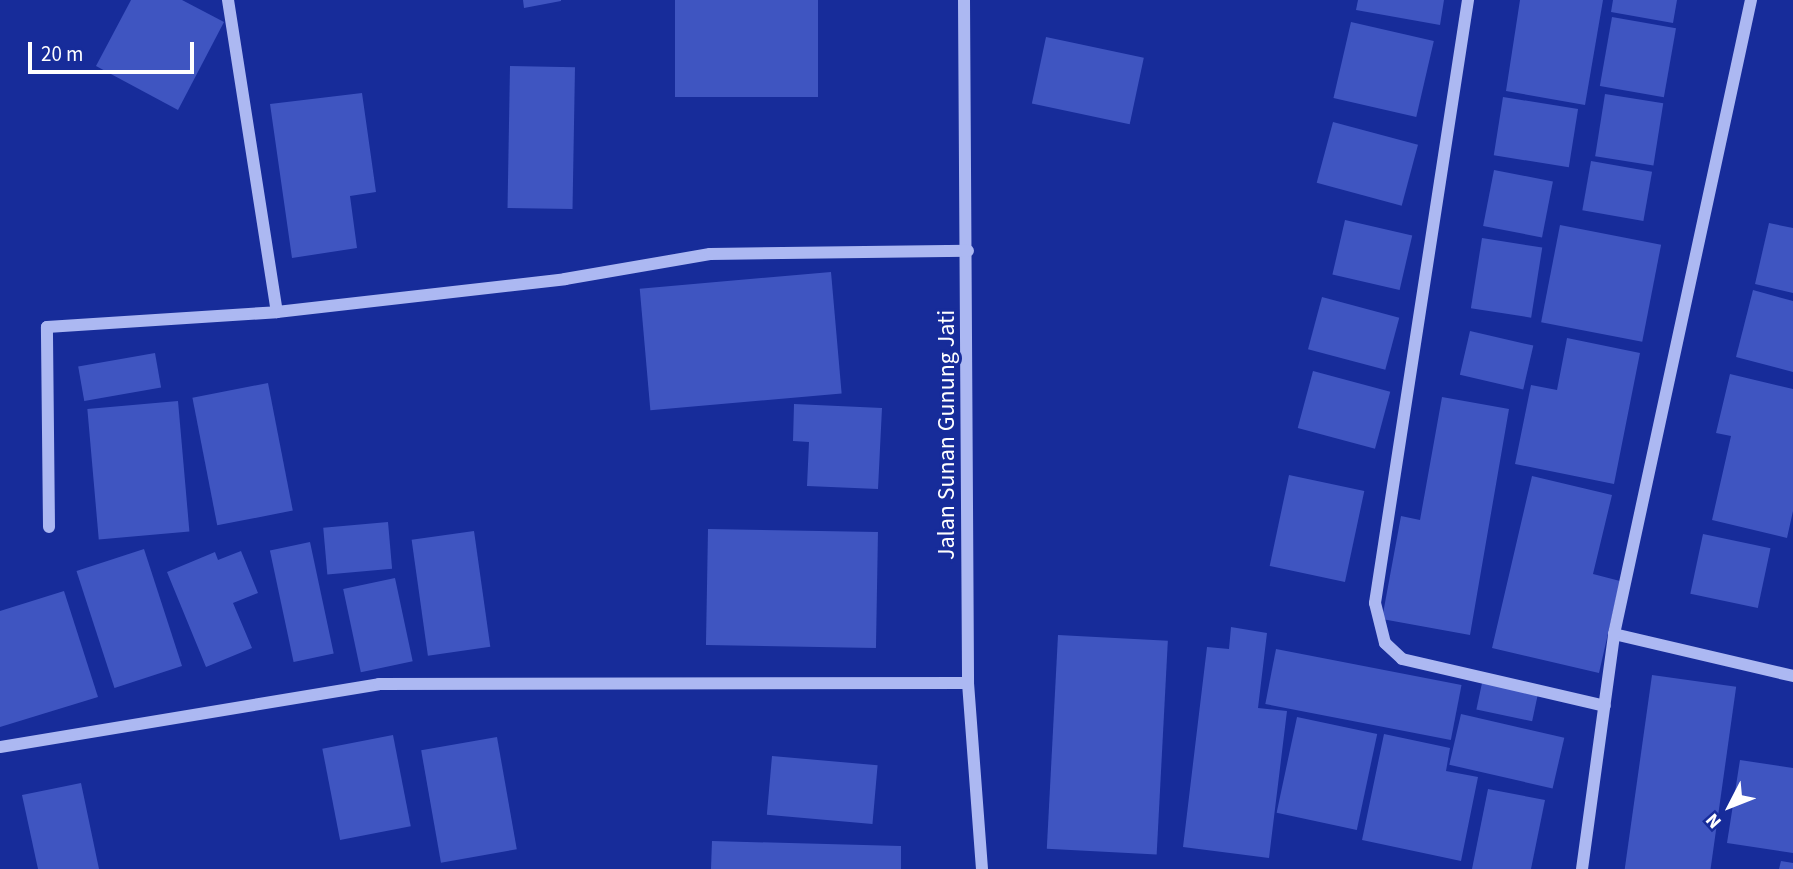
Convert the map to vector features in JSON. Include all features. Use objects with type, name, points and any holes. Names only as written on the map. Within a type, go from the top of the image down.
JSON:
[{"type":"street","points":[[228,0],[277,312]]},
{"type":"street","name":"Jalan Sunan Gunung Jati","points":[[964,0],[968,251],[968,682],[982,869]]},
{"type":"street","points":[[1468,0],[1375,603],[1385,643],[1402,659],[1605,706]]},
{"type":"street","points":[[1582,869],[1614,634],[1751,0]]},
{"type":"street","points":[[49,527],[47,327],[277,312],[565,279],[710,254],[968,251]]},
{"type":"street","points":[[1614,634],[1793,676]]},
{"type":"street","points":[[0,747],[379,684],[968,682]]},
{"type":"building","points":[[131,0],[182,0],[224,22],[178,110],[96,66]]},
{"type":"building","points":[[523,0],[561,0],[561,1],[524,8]]},
{"type":"building","points":[[675,0],[818,0],[818,97],[675,97]]},
{"type":"building","points":[[1358,0],[1444,0],[1440,25],[1356,10]]},
{"type":"building","points":[[1520,0],[1603,0],[1585,105],[1506,91]]},
{"type":"building","points":[[1613,0],[1677,0],[1673,23],[1611,12]]},
{"type":"building","points":[[1612,17],[1676,28],[1664,97],[1600,86]]},
{"type":"building","points":[[1351,22],[1434,41],[1416,117],[1333,98]]},
{"type":"building","points":[[1046,37],[1144,58],[1130,124],[1032,104]]},
{"type":"building","points":[[510,66],[575,67],[573,209],[508,208]]},
{"type":"building","points":[[362,93],[376,192],[350,196],[357,248],[292,258],[270,104]]},
{"type":"building","points":[[1605,94],[1663,103],[1653,165],[1595,156]]},
{"type":"building","points":[[1503,97],[1578,109],[1569,167],[1494,155]]},
{"type":"building","points":[[1333,122],[1418,145],[1402,206],[1317,183]]},
{"type":"building","points":[[1591,161],[1652,172],[1643,221],[1582,210]]},
{"type":"building","points":[[1494,170],[1553,181],[1542,237],[1483,226]]},
{"type":"building","points":[[1345,220],[1412,236],[1400,290],[1332,275]]},
{"type":"building","points":[[1769,223],[1793,228],[1793,293],[1755,284]]},
{"type":"building","points":[[1560,225],[1661,245],[1642,342],[1541,322]]},
{"type":"building","points":[[1482,238],[1542,248],[1531,318],[1471,308]]},
{"type":"building","points":[[831,272],[842,394],[650,410],[640,289]]},
{"type":"building","points":[[1753,290],[1793,301],[1793,372],[1736,357]]},
{"type":"building","points":[[1322,297],[1399,318],[1385,370],[1308,349]]},
{"type":"building","points":[[1470,331],[1533,346],[1523,389],[1460,375]]},
{"type":"building","points":[[1567,338],[1640,353],[1614,484],[1515,464],[1531,385],[1557,390]]},
{"type":"building","points":[[155,353],[161,387],[84,401],[78,367]]},
{"type":"building","points":[[1313,371],[1390,392],[1375,449],[1298,428]]},
{"type":"building","points":[[1730,374],[1793,389],[1793,511],[1787,538],[1712,520],[1731,436],[1716,433]]},
{"type":"building","points":[[268,383],[293,511],[217,525],[192,398]]},
{"type":"building","points":[[1442,397],[1509,409],[1470,635],[1382,619],[1401,516],[1420,520]]},
{"type":"building","points":[[178,401],[189,532],[99,539],[87,409]]},
{"type":"building","points":[[794,404],[882,408],[878,489],[807,486],[809,442],[793,441]]},
{"type":"building","points":[[1289,475],[1364,491],[1345,582],[1270,566]]},
{"type":"building","points":[[1532,476],[1612,495],[1593,574],[1620,581],[1599,673],[1492,648]]},
{"type":"building","points":[[388,522],[392,569],[327,574],[323,528]]},
{"type":"building","points":[[708,529],[878,532],[876,648],[706,645]]},
{"type":"building","points":[[474,531],[490,647],[428,656],[412,540]]},
{"type":"building","points":[[1703,534],[1770,548],[1758,608],[1690,594]]},
{"type":"building","points":[[310,542],[334,654],[294,662],[270,551]]},
{"type":"building","points":[[144,549],[182,666],[114,688],[76,571]]},
{"type":"building","points":[[241,551],[258,593],[233,603],[252,648],[206,667],[167,572],[215,552],[218,560]]},
{"type":"building","points":[[395,578],[413,661],[361,672],[343,589]]},
{"type":"building","points":[[64,591],[98,697],[0,727],[0,611]]},
{"type":"building","points":[[1231,627],[1267,633],[1258,708],[1287,711],[1269,858],[1183,847],[1207,647],[1229,649]]},
{"type":"building","points":[[1058,635],[1168,641],[1157,854],[1047,849]]},
{"type":"building","points":[[1276,649],[1462,685],[1451,740],[1265,704]]},
{"type":"building","points":[[1652,675],[1736,687],[1711,869],[1625,869]]},
{"type":"building","points":[[1482,683],[1538,695],[1532,721],[1476,709]]},
{"type":"building","points":[[1461,714],[1564,738],[1553,789],[1449,765]]},
{"type":"building","points":[[1297,717],[1377,734],[1357,830],[1277,813]]},
{"type":"building","points":[[1384,734],[1450,748],[1446,771],[1478,777],[1461,861],[1362,840]]},
{"type":"building","points":[[393,735],[411,826],[340,840],[322,749]]},
{"type":"building","points":[[497,737],[517,849],[441,863],[421,750]]},
{"type":"building","points":[[772,756],[878,765],[872,824],[767,815]]},
{"type":"building","points":[[1740,760],[1793,768],[1793,853],[1727,843]]},
{"type":"building","points":[[81,783],[99,869],[38,869],[22,795]]},
{"type":"building","points":[[1488,789],[1545,800],[1531,869],[1472,869]]},
{"type":"building","points":[[712,841],[901,846],[901,869],[711,869]]},
{"type":"building","points":[[1781,861],[1793,863],[1793,869],[1779,869]]}]
